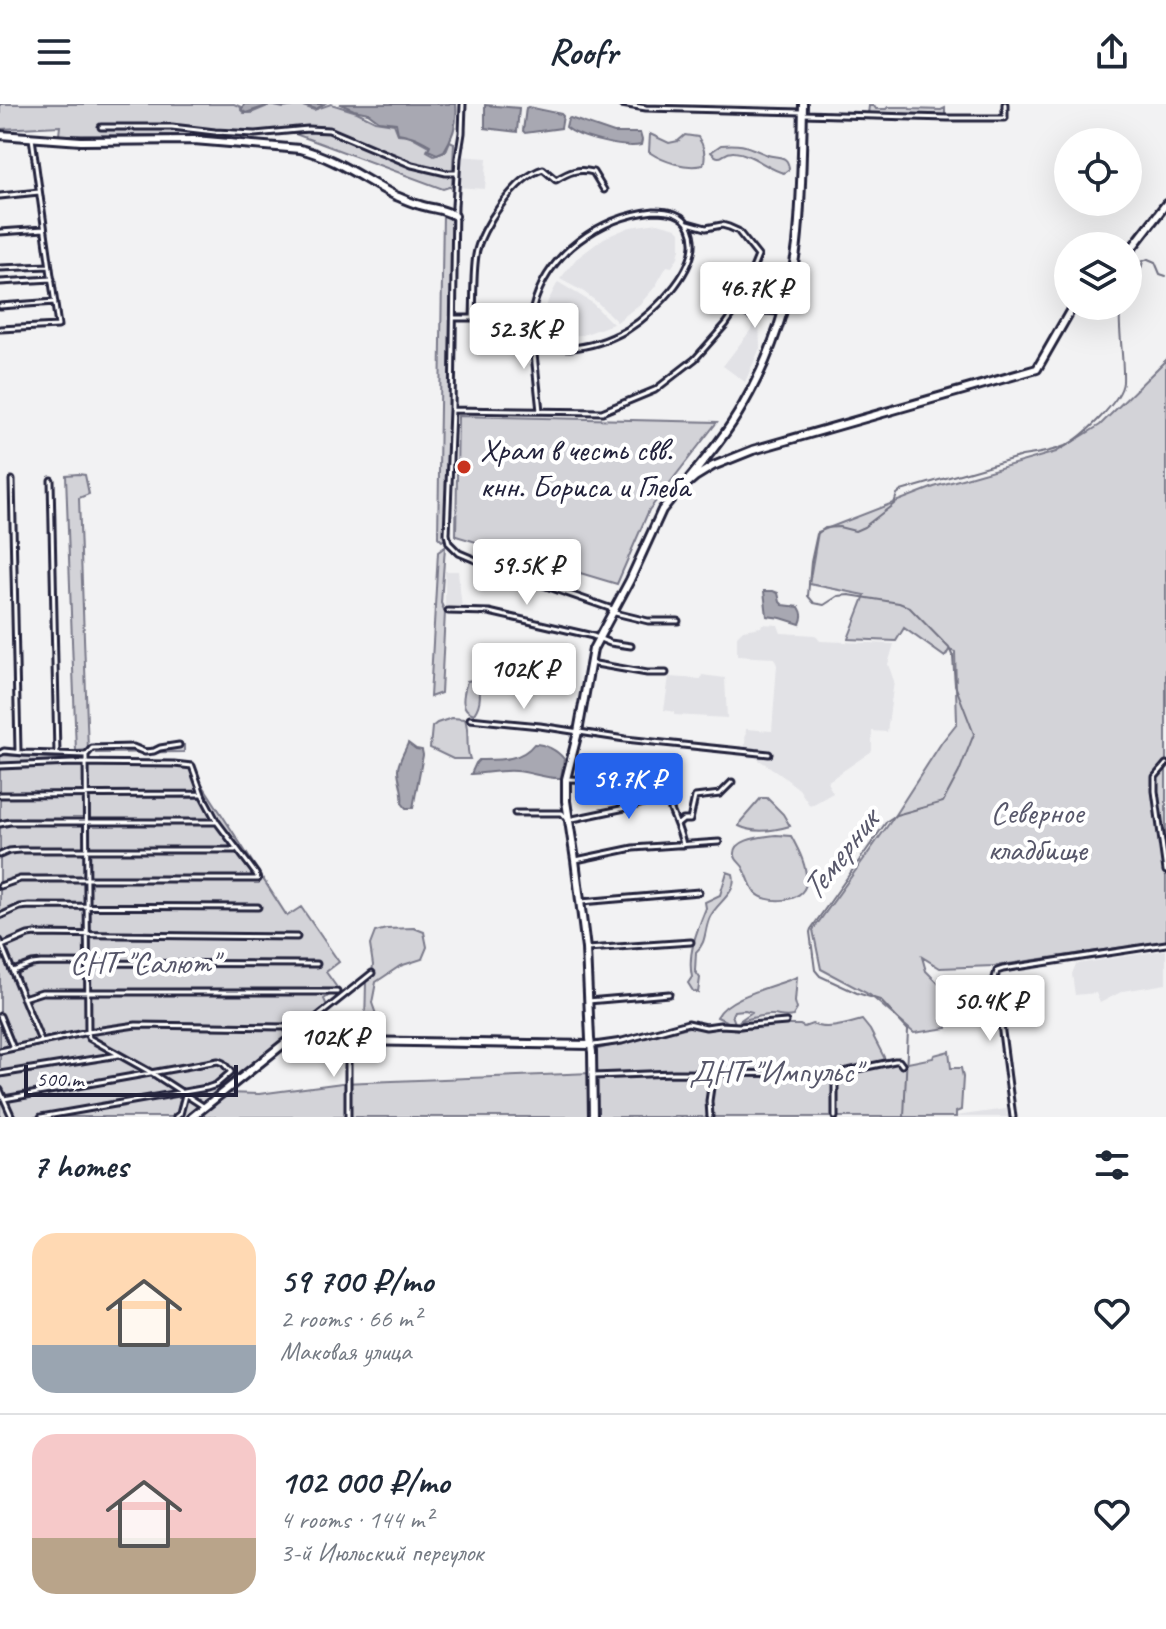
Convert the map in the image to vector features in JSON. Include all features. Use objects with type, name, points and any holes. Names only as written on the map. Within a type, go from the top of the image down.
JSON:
[{"type":"street","points":[[463,104],[455,206],[447,530],[451,546],[459,553],[492,567],[614,611],[648,621],[678,621]]},
{"type":"street","points":[[621,104],[646,108],[803,110],[948,118],[1005,118],[1005,104]]},
{"type":"street","points":[[593,1117],[586,949],[566,801],[566,779],[590,663],[593,649],[662,510],[742,408],[767,356],[794,266],[803,110]]},
{"type":"street","points":[[101,127],[172,127],[255,134],[329,130],[412,165],[457,173]]},
{"type":"street","points":[[0,135],[90,141],[194,140],[300,149],[344,166],[397,196],[455,216]]},
{"type":"street","points":[[0,329],[58,326],[32,138]]},
{"type":"street","points":[[473,318],[476,252],[489,224],[511,193],[536,171],[543,169],[556,180],[570,171],[593,172],[604,190]]},
{"type":"street","points":[[0,196],[39,192]]},
{"type":"street","points":[[1142,235],[1166,204]]},
{"type":"street","points":[[443,210],[455,206]]},
{"type":"street","points":[[452,410],[540,411],[607,411],[655,390],[695,359],[737,308],[758,256],[738,231],[722,225],[706,228],[688,223],[675,213],[654,211],[622,217],[574,245],[557,262],[539,289],[534,303],[531,327],[540,411]]},
{"type":"street","points":[[531,327],[539,340],[565,348],[601,342],[636,324],[661,302],[686,269],[693,252],[693,236],[688,223]]},
{"type":"street","points":[[0,232],[45,229]]},
{"type":"street","points":[[0,268],[49,266]]},
{"type":"street","points":[[0,282],[52,279]]},
{"type":"street","points":[[0,306],[55,302]]},
{"type":"street","points":[[737,308],[753,317],[763,311],[782,313]]},
{"type":"street","points":[[453,318],[531,318]]},
{"type":"street","points":[[682,488],[713,466],[753,450],[1037,369],[1065,320]]},
{"type":"street","points":[[12,480],[18,751]]},
{"type":"street","points":[[51,480],[57,754]]},
{"type":"street","points":[[448,611],[489,612],[631,646]]},
{"type":"street","points":[[590,663],[647,673],[666,673]]},
{"type":"street","points":[[470,719],[653,743],[769,754]]},
{"type":"street","points":[[179,745],[145,752],[133,747],[92,748],[86,755],[88,1032],[92,1041],[152,1073],[204,1107]]},
{"type":"street","points":[[0,753],[18,751],[86,755]]},
{"type":"street","points":[[1166,764],[1155,777],[1155,791],[1166,871]]},
{"type":"street","points":[[0,766],[192,766],[217,822],[258,879],[20,879],[0,886]]},
{"type":"street","points":[[566,779],[607,780]]},
{"type":"street","points":[[677,825],[683,820],[690,820],[695,797],[720,794],[732,782]]},
{"type":"street","points":[[0,795],[202,794]]},
{"type":"street","points":[[568,820],[667,796],[683,845]]},
{"type":"street","points":[[515,813],[562,813],[568,820]]},
{"type":"street","points":[[0,824],[217,822]]},
{"type":"street","points":[[575,860],[633,848],[719,842]]},
{"type":"street","points":[[0,855],[20,850],[238,850]]},
{"type":"street","points":[[581,902],[699,892]]},
{"type":"street","points":[[0,916],[29,906],[258,907]]},
{"type":"street","points":[[42,1042],[1,944],[28,935],[297,937]]},
{"type":"street","points":[[586,949],[691,942]]},
{"type":"street","points":[[1013,1117],[995,978],[997,971],[1166,944]]},
{"type":"street","points":[[13,971],[41,963],[317,964]]},
{"type":"street","points":[[192,1117],[372,973]]},
{"type":"street","points":[[23,998],[37,992],[337,992]]},
{"type":"street","points":[[588,1001],[669,994]]},
{"type":"street","points":[[0,1016],[13,1048]]},
{"type":"street","points":[[286,1042],[591,1045],[622,1041],[688,1023],[706,1027],[786,1022]]},
{"type":"street","points":[[0,1051],[136,1025],[286,1027],[292,1037]]},
{"type":"street","points":[[348,1041],[348,1117]]},
{"type":"street","points":[[0,1074],[119,1055]]},
{"type":"street","points":[[4,1099],[221,1061],[231,1072],[216,1085],[207,1088],[41,1117]]},
{"type":"street","points":[[843,1072],[895,1061],[902,1065]]},
{"type":"street","points":[[710,1117],[713,1074]]},
{"type":"street","points":[[593,1076],[833,1074],[836,1082],[835,1117]]},
{"type":"street","points":[[0,1090],[12,1117]]},
{"type":"street","points":[[176,1117],[180,1114],[184,1093]]},
{"type":"shaded area","points":[[244,104],[300,104],[288,107],[269,105],[246,113],[242,110]]},
{"type":"shaded area","points":[[300,104],[324,104],[316,109]]},
{"type":"shaded area","points":[[340,104],[456,104],[455,123],[447,146],[437,154],[428,150],[430,145],[425,142],[398,133],[396,123],[379,121],[368,113]]},
{"type":"shaded area","points":[[485,105],[519,108],[517,132],[485,128]]},
{"type":"shaded area","points":[[528,107],[561,114],[561,128],[525,133]]},
{"type":"shaded area","points":[[570,118],[614,133],[640,133],[641,145],[591,139],[566,127]]},
{"type":"shaded area","points":[[458,156],[487,158],[485,189],[456,187]]},
{"type":"shaded area","points":[[658,223],[680,232],[678,257],[672,267],[667,266],[640,304],[617,322],[584,292],[560,279],[576,259],[604,238],[630,227]]},
{"type":"shaded area","points":[[558,282],[591,302],[613,324],[583,335],[561,336],[548,332],[543,323],[544,315]]},
{"type":"shaded area","points":[[759,315],[760,348],[745,382],[723,366]]},
{"type":"shaded area","points":[[445,571],[458,571],[462,608],[445,608]]},
{"type":"shaded area","points":[[764,591],[778,593],[783,605],[799,607],[802,615],[800,624],[767,616]]},
{"type":"shaded area","points":[[762,624],[778,625],[781,633],[815,635],[820,641],[894,644],[888,664],[894,681],[887,732],[872,731],[872,751],[827,782],[833,793],[810,806],[799,789],[776,771],[756,758],[744,757],[746,729],[772,731],[777,665],[774,658],[737,656],[737,636],[743,630],[761,627]]},
{"type":"shaded area","points":[[702,675],[725,678],[727,718],[674,715],[674,712],[664,710],[669,677],[701,679]]},
{"type":"shaded area","points":[[408,743],[422,750],[423,755],[413,808],[406,808],[402,803],[398,773]]},
{"type":"shaded area","points":[[534,744],[550,748],[564,759],[561,778],[516,771],[471,774],[479,760],[516,757]]},
{"type":"shaded area","points":[[1166,950],[1166,984],[1123,991],[1100,1003],[1096,993],[1075,995],[1072,974],[1076,964]]},
{"type":"shaded area","points":[[1006,1109],[1008,1117],[956,1117],[956,1116]]},
{"type":"green space","points":[[0,104],[234,104],[241,107],[244,113],[251,113],[270,105],[283,108],[300,105],[314,110],[331,104],[375,121],[394,124],[398,134],[409,135],[429,146],[427,151],[434,155],[446,151],[450,141],[454,143],[452,186],[443,189],[290,132],[260,135],[59,135],[60,126],[0,129]]},
{"type":"green space","points":[[869,106],[876,109],[945,108],[945,115],[869,115]]},
{"type":"green space","points":[[650,134],[669,143],[685,135],[698,137],[704,150],[703,165],[682,165],[655,156],[649,152]]},
{"type":"green space","points":[[721,145],[744,146],[781,157],[789,169],[784,173],[778,171],[741,153],[730,152],[718,157],[711,152]]},
{"type":"green space","points":[[443,213],[453,215],[448,537],[442,541],[438,537]]},
{"type":"green space","name":"Северное кладбище","points":[[1166,360],[1166,941],[994,966],[940,968],[922,957],[926,971],[942,987],[947,1028],[914,1033],[870,995],[821,969],[813,930],[957,723],[955,652],[949,650],[945,657],[904,628],[896,641],[848,639],[865,595],[809,584],[818,532],[934,487],[1056,452],[1100,425]]},
{"type":"green space","points":[[458,416],[717,422],[649,510],[617,584],[456,536]]},
{"type":"green space","points":[[66,475],[85,475],[89,494],[79,498],[88,750],[76,751]]},
{"type":"green space","points":[[445,547],[441,603],[445,612],[441,693],[430,697],[438,552]]},
{"type":"green space","points":[[473,680],[480,696],[474,714],[469,712],[463,700],[467,681]]},
{"type":"green space","points":[[452,718],[465,719],[470,759],[453,759],[430,748],[432,727]]},
{"type":"green space","points":[[184,745],[184,752],[96,753],[97,748],[175,748]]},
{"type":"green space","name":"СНТ \"Салют\"","points":[[0,755],[191,767],[287,916],[301,907],[339,962],[326,972],[338,989],[324,999],[327,1006],[190,1117],[0,1117]]},
{"type":"green space","points":[[761,798],[767,798],[790,826],[764,831],[739,826]]},
{"type":"green space","points":[[776,835],[791,836],[805,871],[804,890],[784,900],[767,899],[755,892],[735,855],[736,849],[744,842]]},
{"type":"green space","points":[[727,872],[733,874],[733,886],[713,911],[702,944],[696,952],[695,971],[700,978],[698,993],[688,983],[692,977],[694,942],[706,908],[705,902],[720,895]]},
{"type":"green space","points":[[414,928],[424,932],[427,947],[422,959],[400,966],[376,982],[372,1003],[379,1023],[379,1037],[366,1036],[366,982],[372,973],[370,945],[375,932]]},
{"type":"green space","points":[[797,977],[797,1009],[793,1016],[764,1015],[739,1021],[752,1012],[745,1010],[734,1011],[735,1023],[717,1017],[741,997]]},
{"type":"green space","name":"ДНТ \"Импульс\"","points":[[862,1020],[887,1063],[903,1064],[949,1051],[951,1068],[961,1068],[963,1077],[961,1110],[956,1112],[956,1117],[595,1117],[594,1050],[693,1026],[737,1030],[773,1025],[830,1027]]},
{"type":"green space","points":[[591,1073],[591,1117],[194,1117],[225,1093],[259,1094],[342,1083]]},
{"type":"waterway","name":"Темерник","points":[[1142,265],[1148,259],[1155,262],[1160,274],[1166,276]]},
{"type":"waterway","name":"Темерник","points":[[904,1117],[908,1030],[880,1000],[820,976],[815,970],[810,932],[887,821],[896,815],[943,802],[974,734],[955,685],[953,657],[949,648],[909,607],[849,595],[838,596],[824,605],[814,603],[808,596],[817,534],[825,528],[855,531],[864,527],[894,504],[901,491],[1022,456],[1054,450],[1081,435],[1109,408],[1121,390],[1120,320]]},
{"type":"place","name":"Храм в честь свв. кнн. Бориса и Глеба","points":[[464,467]]}]
